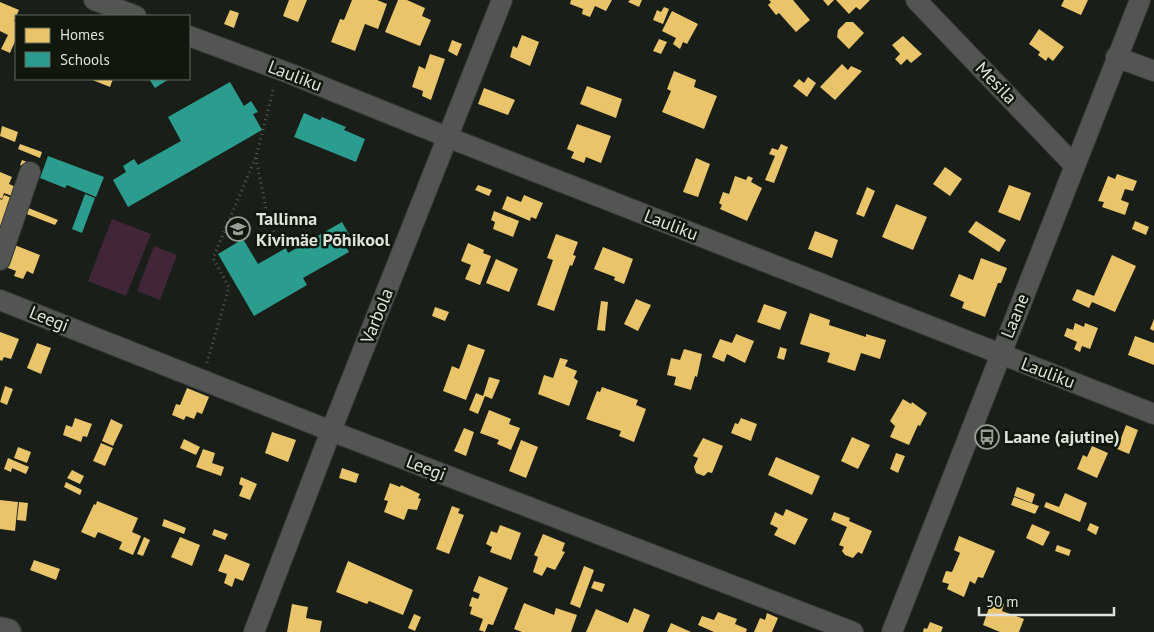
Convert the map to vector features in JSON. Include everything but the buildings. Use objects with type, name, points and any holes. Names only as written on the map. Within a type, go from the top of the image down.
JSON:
[{"type":"main road","points":[[0,630],[8,632]]},
{"type":"street","points":[[94,0],[128,9]]},
{"type":"street","name":"Varbola","points":[[254,632],[331,431],[502,0]]},
{"type":"street","name":"Mesila","points":[[916,0],[1075,166]]},
{"type":"street","name":"Laane","points":[[892,632],[1116,57],[1140,0]]},
{"type":"street","name":"Lauliku","points":[[190,36],[1154,414]]},
{"type":"street","points":[[1116,57],[1154,71]]},
{"type":"street","points":[[0,260],[30,172]]},
{"type":"street","name":"Leegi","points":[[0,300],[331,431],[853,632]]},
{"type":"path","points":[[202,380],[229,286],[213,258],[256,157],[278,70]]},
{"type":"path","points":[[256,157],[267,214],[280,246]]},
{"type":"shaded area","points":[[112,219],[151,234],[126,296],[88,281]]},
{"type":"shaded area","points":[[154,246],[177,255],[160,300],[137,291]]},
{"type":"place","name":"Tallinna Kivimäe Põhikool","points":[[238,229]]},
{"type":"place","name":"Laane (ajutine)","points":[[987,437]]}]
